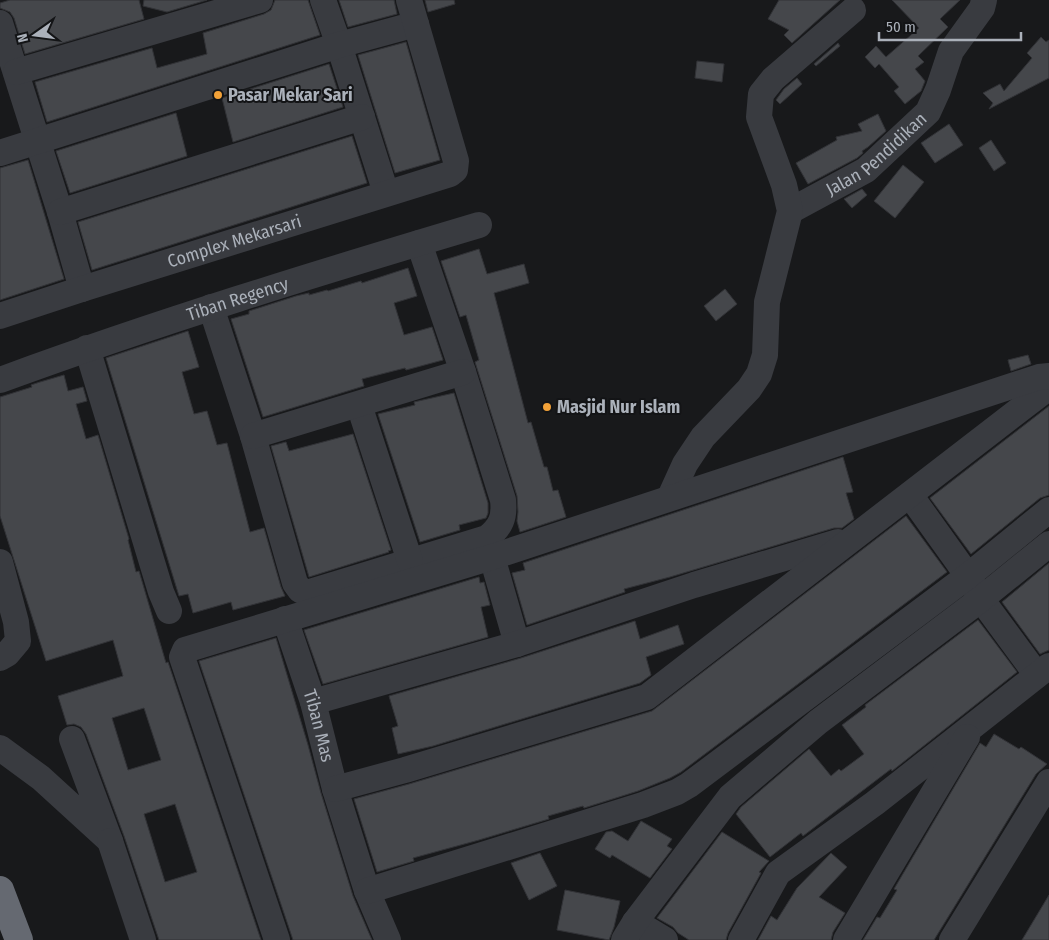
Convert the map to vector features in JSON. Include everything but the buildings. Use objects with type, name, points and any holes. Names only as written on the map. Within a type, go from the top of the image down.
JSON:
[{"type":"highway","points":[[0,890],[19,940]]},
{"type":"street","points":[[16,72],[260,0]]},
{"type":"street","points":[[323,0],[386,193]]},
{"type":"street","name":"Jalan Pendidikan","points":[[790,211],[866,170],[928,112],[938,90],[951,51],[982,8],[984,0]]},
{"type":"street","points":[[670,497],[685,464],[703,438],[749,390],[759,374],[765,355],[768,302],[790,211],[784,185],[759,117],[761,94],[773,79],[853,10]]},
{"type":"street","name":"Complex Mekarsari","points":[[0,153],[339,45],[413,12],[456,166],[455,170],[444,177],[386,193],[0,316]]},
{"type":"street","points":[[0,23],[60,212],[82,289]]},
{"type":"street","points":[[60,212],[362,117]]},
{"type":"street","name":"Tiban Regency","points":[[0,380],[87,348],[211,307],[479,225]]},
{"type":"street","points":[[211,307],[253,436],[294,583],[300,590],[307,593],[487,538],[496,531],[501,523],[504,511],[502,500],[463,372],[419,243]]},
{"type":"street","points":[[87,348],[158,582],[169,611]]},
{"type":"street","points":[[253,436],[463,372]]},
{"type":"street","points":[[277,940],[182,658],[185,650],[492,557],[1039,377],[1049,376]]},
{"type":"street","points":[[335,789],[405,770],[647,697],[1049,387]]},
{"type":"street","points":[[358,405],[410,561]]},
{"type":"street","points":[[741,940],[778,873],[875,802],[1043,670],[981,599],[968,576],[910,496]]},
{"type":"street","points":[[367,891],[643,805],[678,792],[968,576],[1049,510]]},
{"type":"street","points":[[313,702],[517,644],[694,585],[852,538]]},
{"type":"street","points":[[665,940],[629,931],[730,797],[818,722],[981,599],[1049,544]]},
{"type":"street","points":[[492,557],[517,644]]},
{"type":"street","points":[[0,562],[8,625],[18,642],[7,654],[0,658]]},
{"type":"street","name":"Tiban Mas","points":[[285,620],[313,702],[335,789],[367,891],[388,940]]},
{"type":"street","points":[[846,940],[974,725]]},
{"type":"street","points":[[72,739],[110,840],[143,940]]},
{"type":"street","points":[[0,748],[41,778],[110,840]]},
{"type":"street","points":[[952,940],[1049,782]]},
{"type":"place","name":"Pasar Mekar Sari","points":[[218,95]]},
{"type":"place","name":"Masjid Nur Islam","points":[[547,407]]}]
